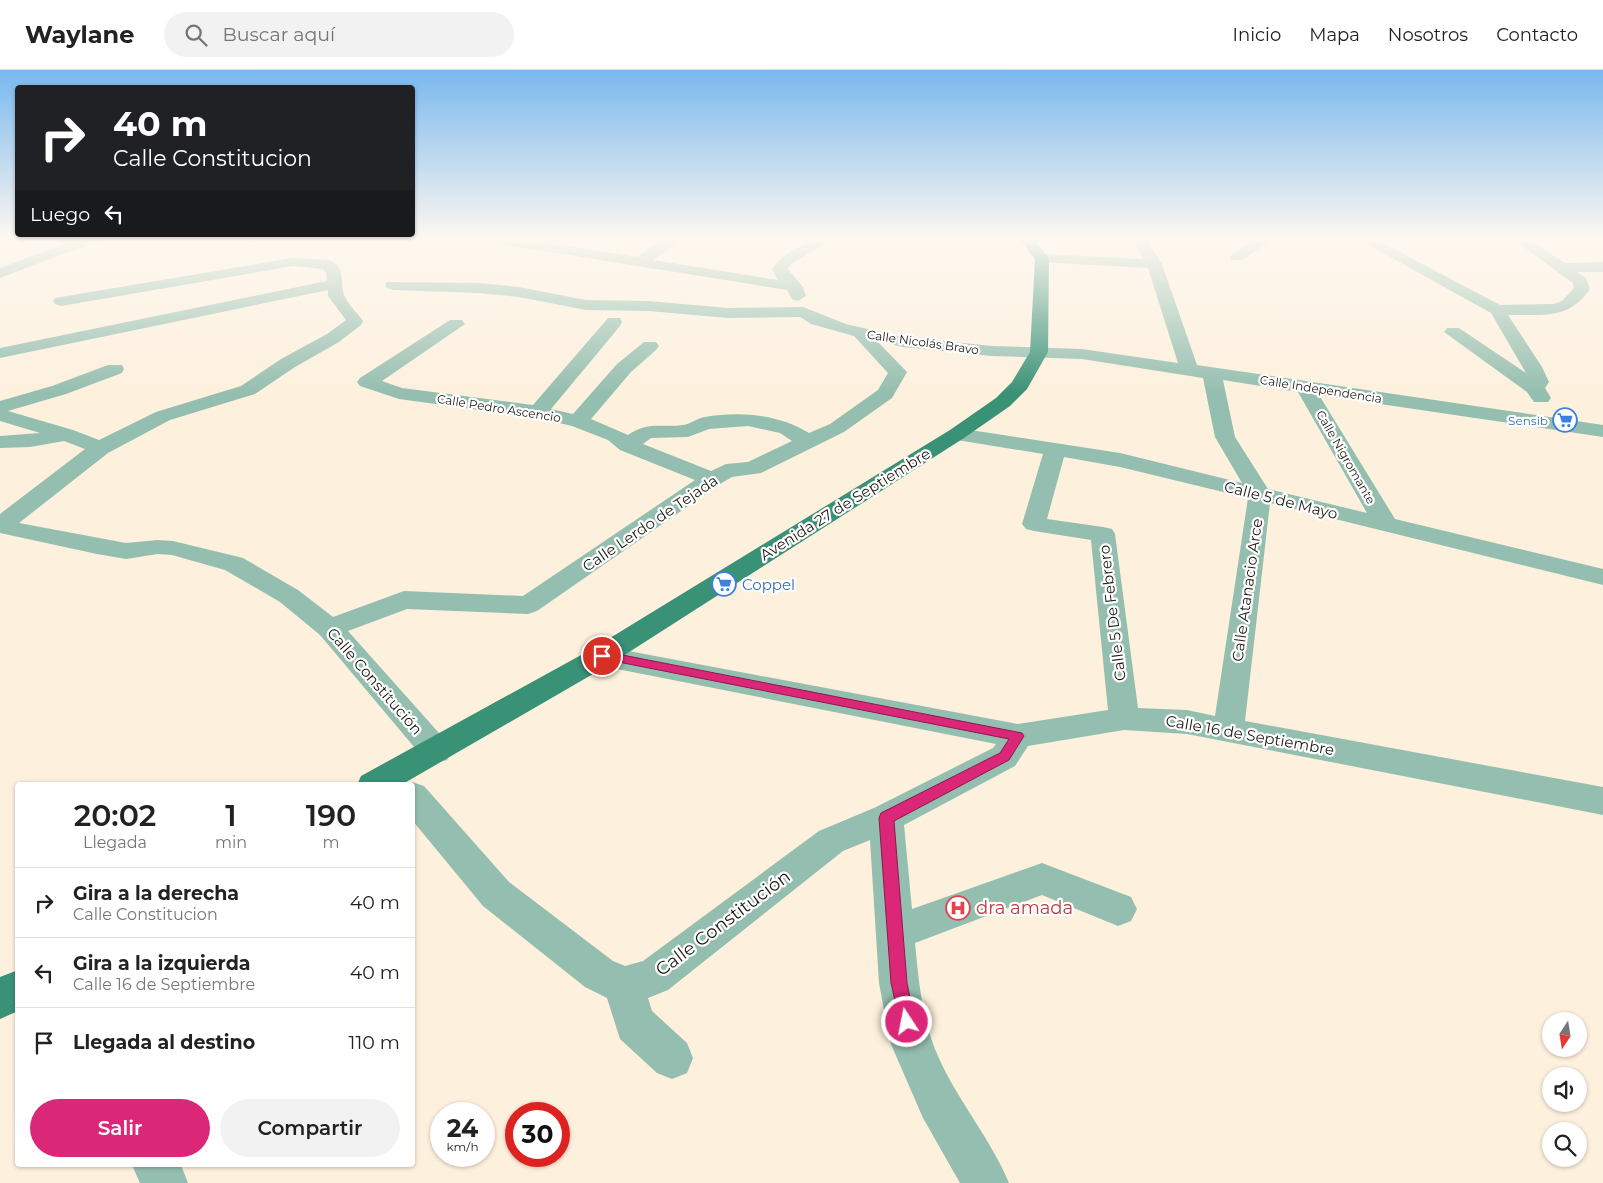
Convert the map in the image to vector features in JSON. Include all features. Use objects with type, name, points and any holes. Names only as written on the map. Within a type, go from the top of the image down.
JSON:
[{"type":"main road","points":[[1039,352],[1041,290]]},
{"type":"main road","name":"Avenida 27 de Septiembre","points":[[400,782],[436,751],[602,656],[957,434],[1002,402],[1020,385],[1039,352]]},
{"type":"main road","points":[[0,999],[15,991]]},
{"type":"street","points":[[62,302],[132,290]]},
{"type":"street","points":[[0,353],[305,290]]},
{"type":"street","points":[[0,526],[100,448],[163,416],[228,398],[248,390],[288,363],[334,338],[355,321],[336,296],[335,290]]},
{"type":"street","name":"Calle Nicolás Bravo","points":[[498,290],[519,292],[586,306],[650,306],[728,313],[804,312],[817,320],[861,334],[942,347],[992,352],[1039,352]]},
{"type":"street","points":[[796,290],[804,312]]},
{"type":"street","points":[[1162,290],[1188,369]]},
{"type":"street","points":[[1460,290],[1497,310],[1533,367],[1539,382],[1535,388]]},
{"type":"street","points":[[1497,310],[1563,307],[1581,290]]},
{"type":"street","points":[[538,412],[614,322]]},
{"type":"street","name":"Calle Pedro Ascencio","points":[[456,324],[367,382],[399,393],[538,412],[578,421],[615,436],[628,445],[712,480]]},
{"type":"street","points":[[1453,332],[1535,388],[1557,424]]},
{"type":"street","name":"Calle Lerdo de Tejada","points":[[330,628],[404,600],[528,605],[726,471],[753,468],[806,441],[837,428],[885,394],[898,372],[861,334]]},
{"type":"street","points":[[578,421],[624,368],[650,346]]},
{"type":"street","name":"Calle Independencia","points":[[1039,352],[1082,354],[1603,431]]},
{"type":"street","points":[[0,407],[59,390],[115,369]]},
{"type":"street","points":[[1212,373],[1225,437],[1260,494]]},
{"type":"street","name":"Calle Nigromante","points":[[1305,387],[1387,526]]},
{"type":"street","points":[[0,415],[66,434],[100,448]]},
{"type":"street","points":[[628,445],[646,432],[688,431],[705,423],[748,420],[787,428],[806,441]]},
{"type":"street","points":[[0,442],[30,441],[66,434]]},
{"type":"street","name":"Calle 5 de Mayo","points":[[957,434],[1120,460],[1603,577]]},
{"type":"street","name":"Calle 5 De Febrero","points":[[1054,450],[1034,524],[1103,534],[1124,719]]},
{"type":"street","name":"Calle Atanacio Arce","points":[[1229,729],[1260,494]]},
{"type":"street","name":"Calle Constitución","points":[[0,526],[106,548],[126,550],[158,547],[173,548],[234,564],[289,596],[330,628],[436,751]]},
{"type":"street","name":"Calle 16 de Septiembre","points":[[602,656],[1018,736],[1124,719],[1187,722],[1603,801]]},
{"type":"street","name":"Calle Constitución","points":[[624,986],[654,977],[831,841],[886,818],[1004,757],[1018,736]]},
{"type":"street","points":[[415,806],[496,894],[599,974],[624,986],[635,1024],[672,1058]]},
{"type":"street","points":[[886,818],[899,983],[911,1042],[939,1102],[986,1183]]},
{"type":"street","points":[[895,933],[1042,879],[1118,909]]},
{"type":"street","points":[[156,1167],[165,1183]]},
{"type":"place","name":"Sensib","points":[[1565,420]]},
{"type":"place","name":"Coppel","points":[[724,584]]},
{"type":"place","name":"dra amada","points":[[958,908]]},
{"type":"route","points":[[602,656],[1018,736],[1004,757],[886,818],[899,983],[907,1022]]}]
